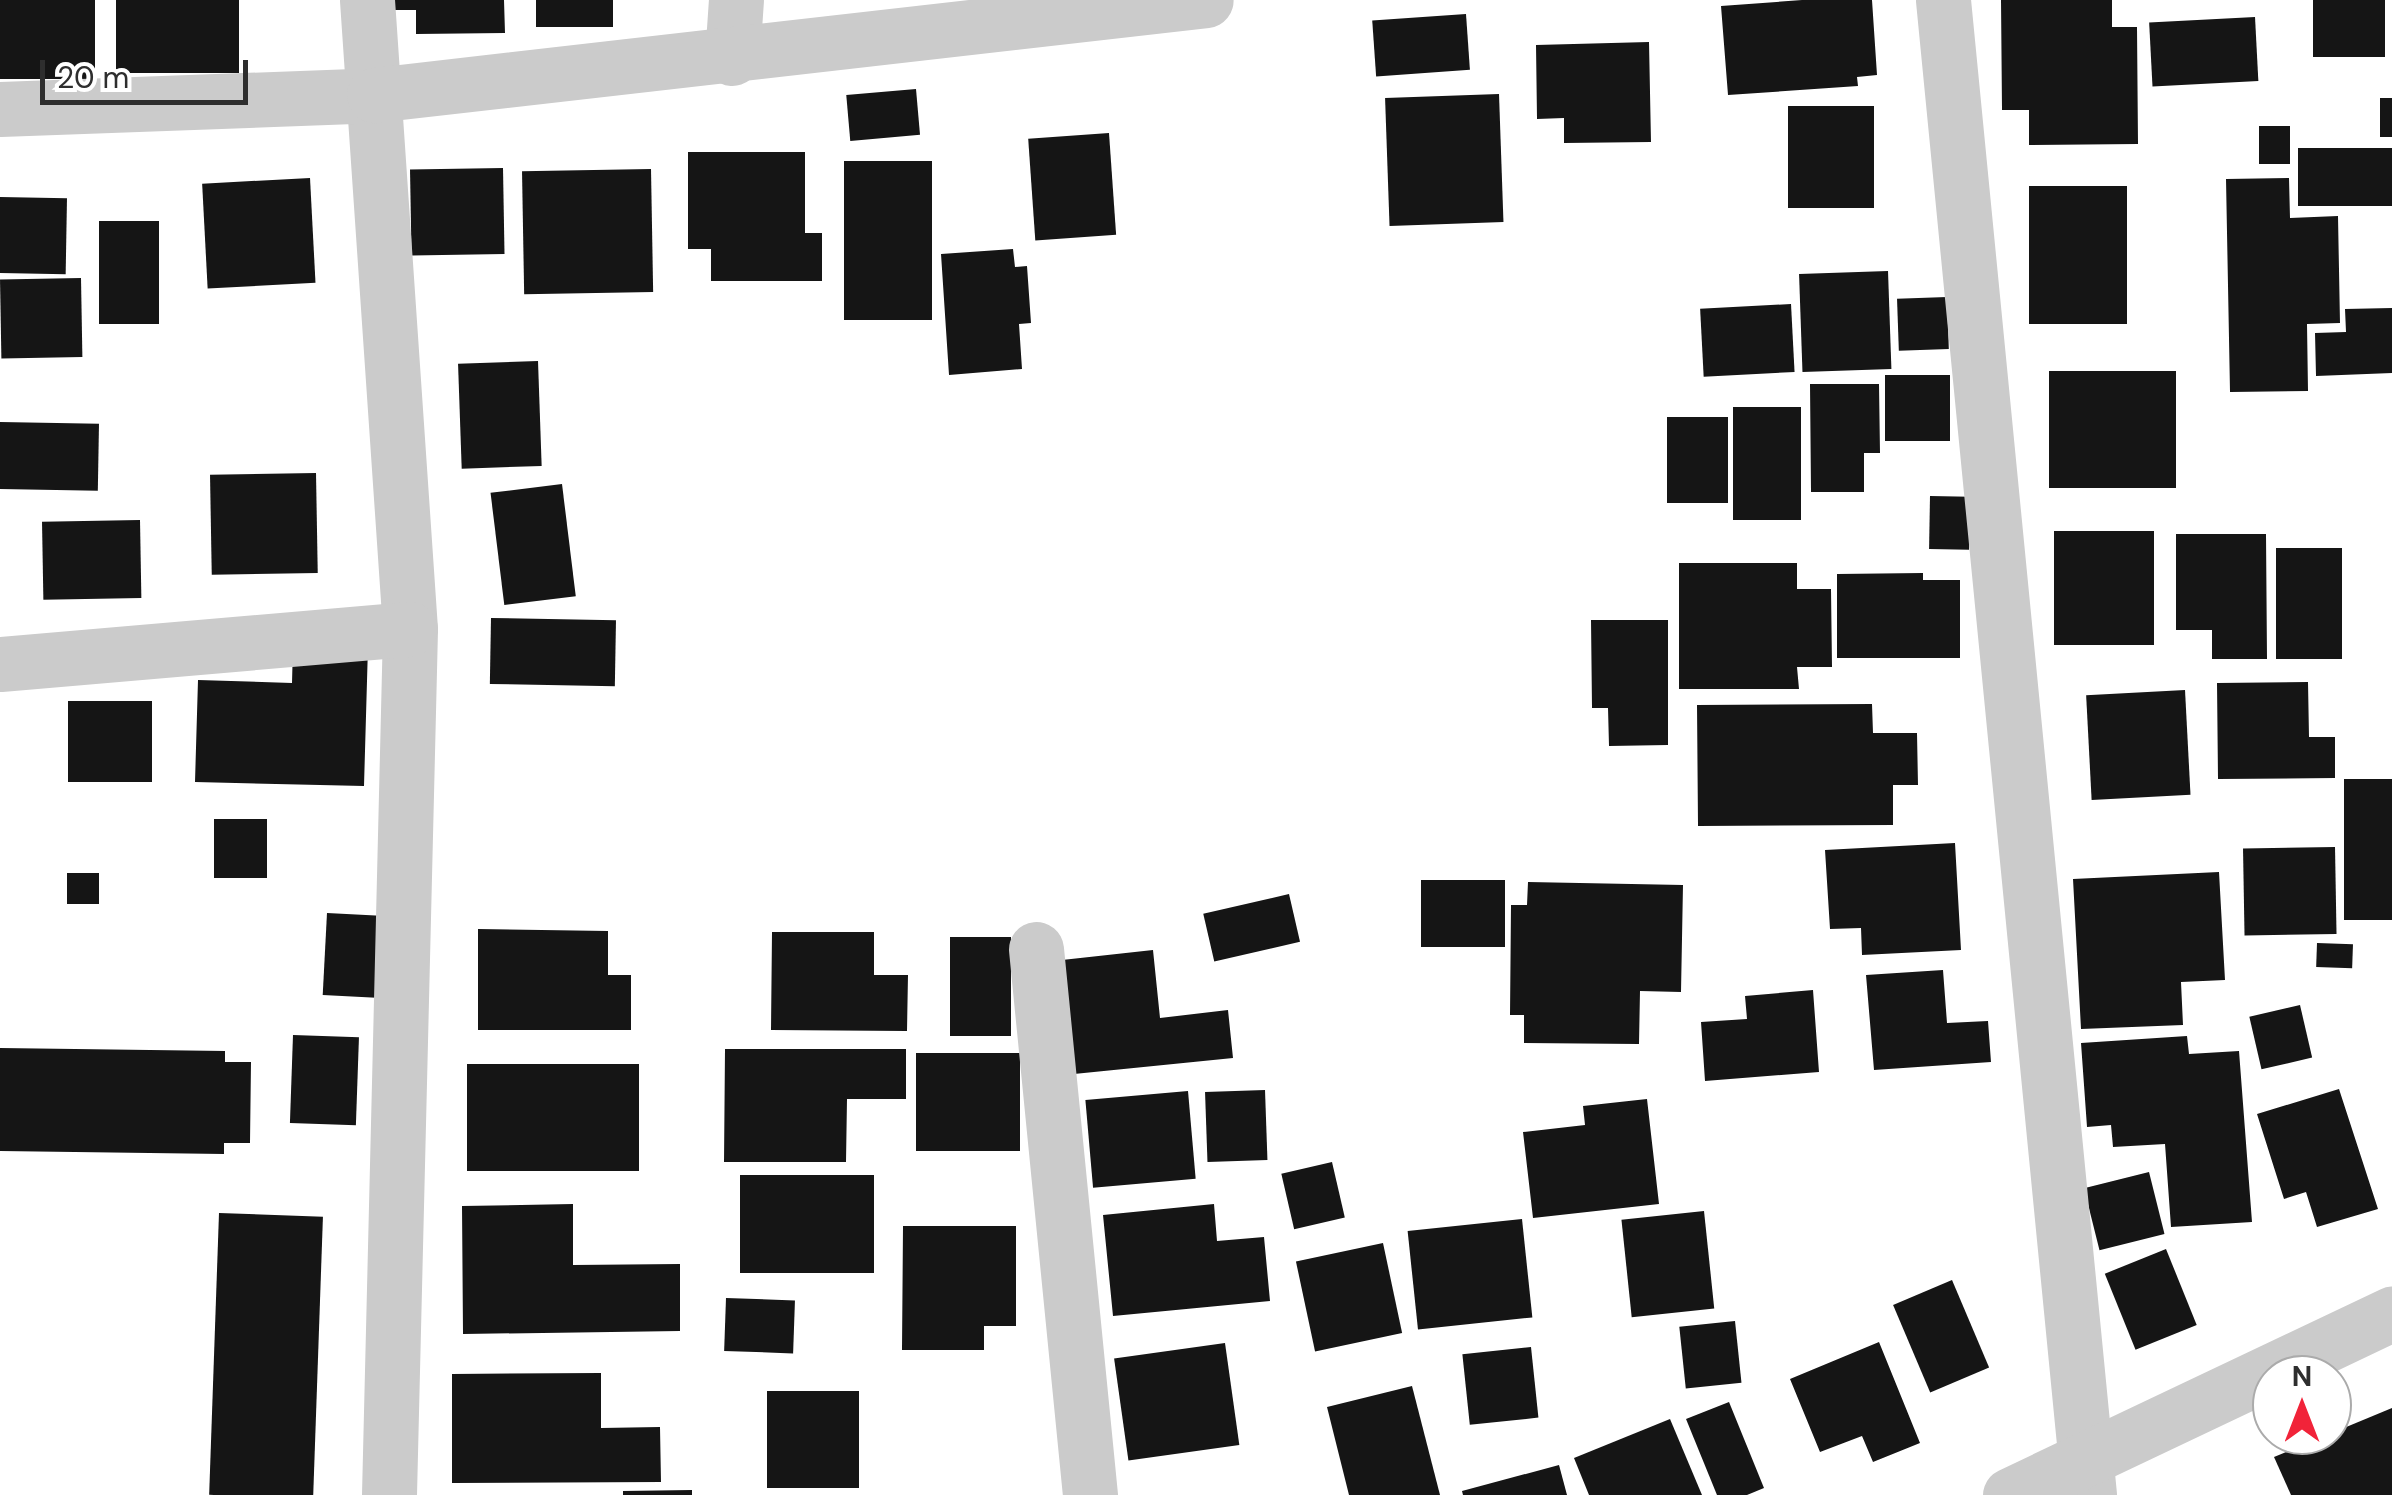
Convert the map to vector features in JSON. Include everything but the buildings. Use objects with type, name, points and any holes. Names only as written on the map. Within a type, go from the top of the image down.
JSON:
[{"type":"street","points":[[367,0],[410,629],[389,1495]]},
{"type":"street","points":[[732,58],[736,0]]},
{"type":"street","points":[[0,110],[374,95],[732,58],[1206,0]]},
{"type":"street","points":[[1943,0],[2088,1478]]},
{"type":"street","points":[[0,664],[410,629]]},
{"type":"street","points":[[1036,949],[1090,1495]]},
{"type":"street","points":[[2010,1495],[2088,1478],[2392,1314]]}]
